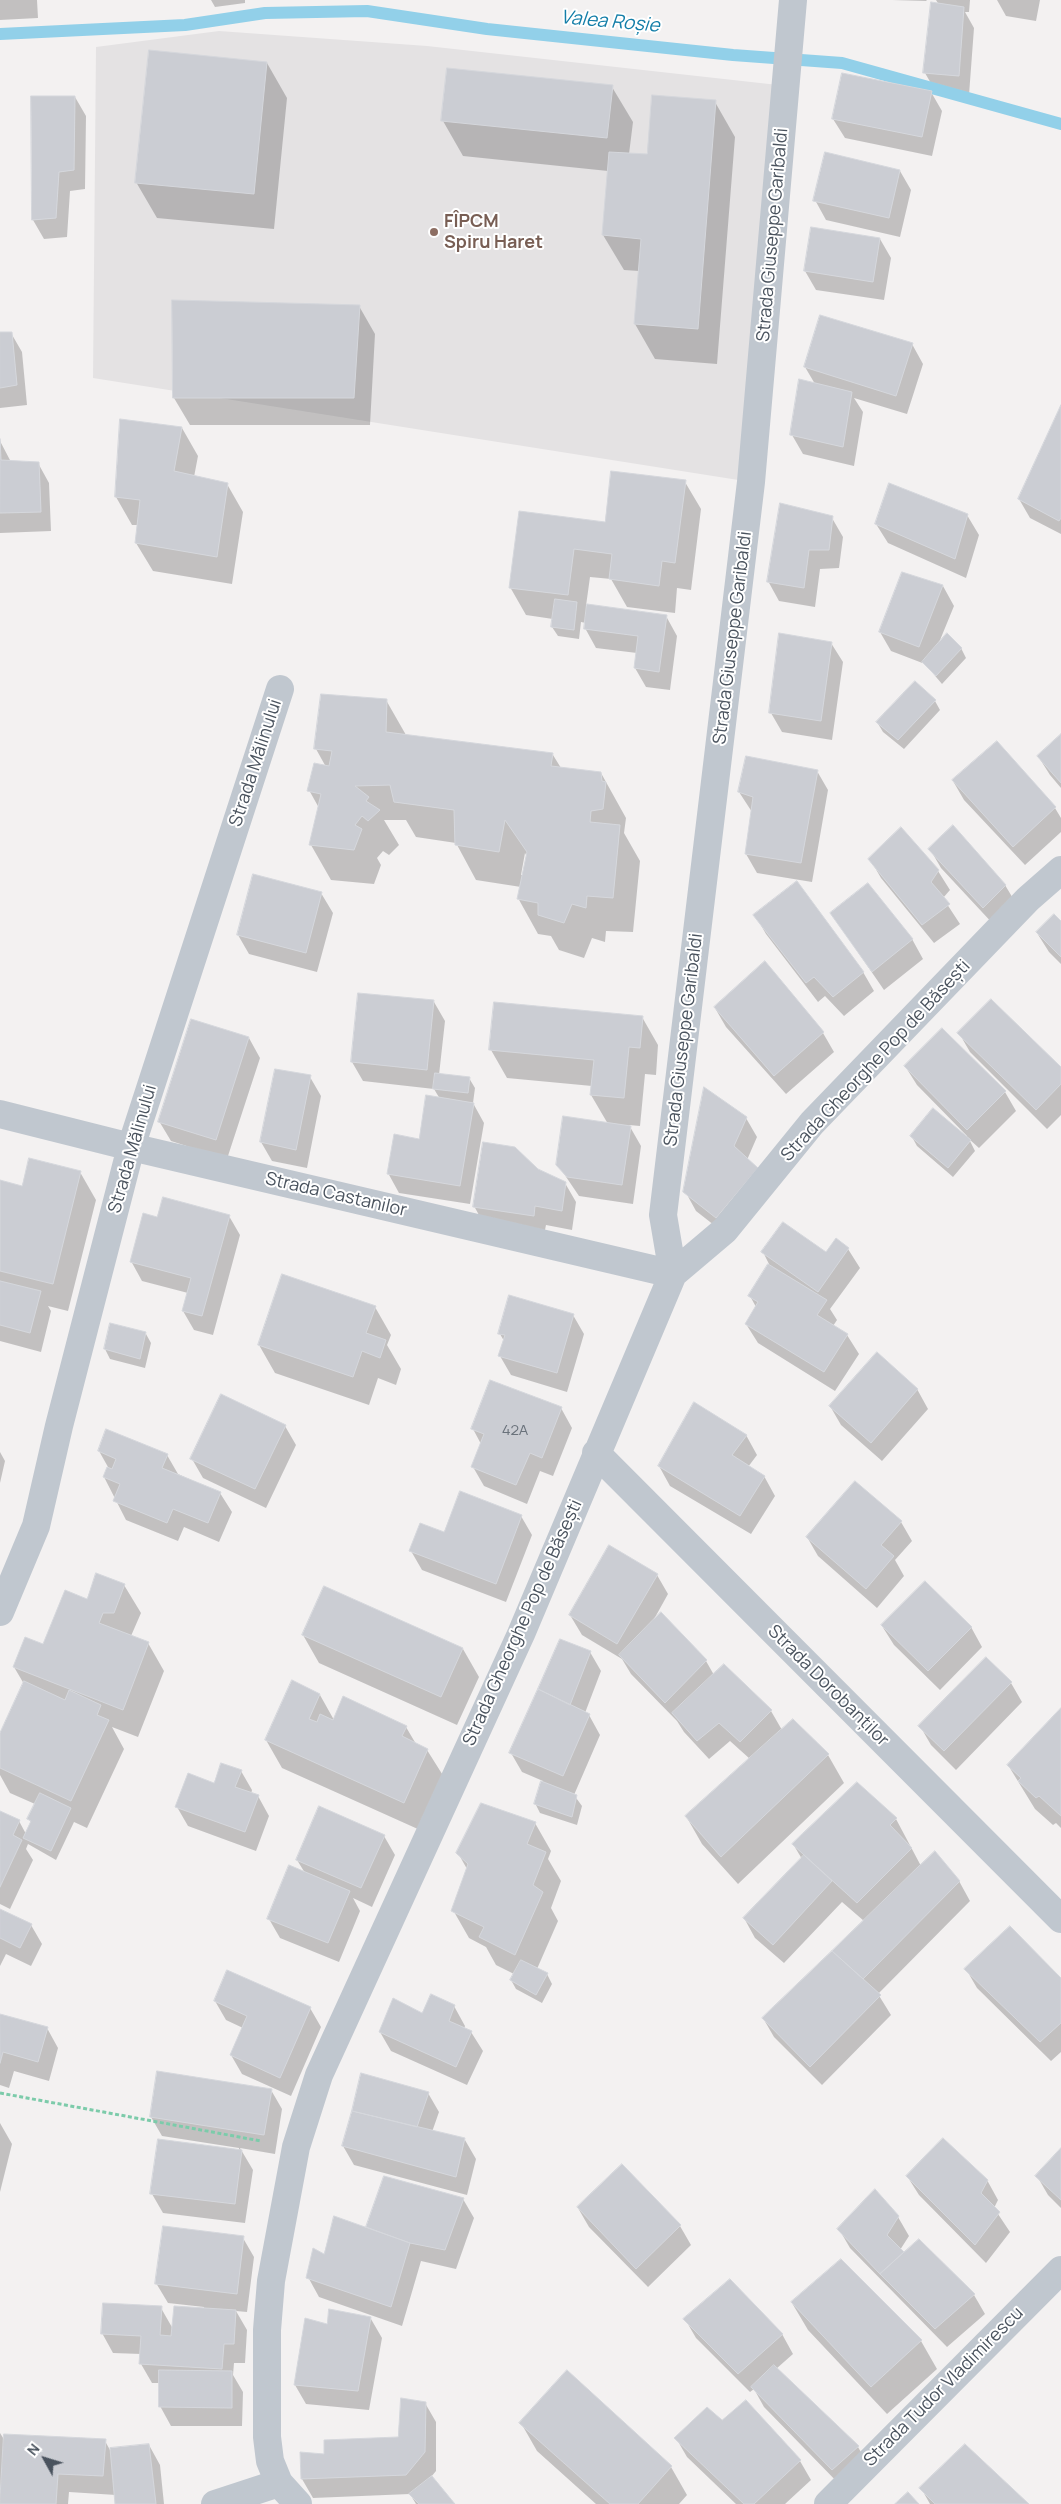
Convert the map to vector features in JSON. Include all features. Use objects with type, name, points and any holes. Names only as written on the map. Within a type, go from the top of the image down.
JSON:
[{"type":"street","name":"Strada Giuseppe Garibaldi","points":[[673,1274],[663,1215],[752,482],[793,0]]},
{"type":"street","name":"Strada Mălinului","points":[[0,1612],[36,1526],[59,1426],[131,1147],[280,689]]},
{"type":"street","name":"Strada Gheorghe Pop de Băsești","points":[[298,2504],[279,2483],[270,2461],[267,2437],[267,2330],[271,2281],[296,2147],[319,2075],[521,1634],[673,1274],[725,1230],[812,1124],[1028,899],[1061,870]]},
{"type":"street","name":"Strada Castanilor","points":[[0,1114],[131,1147],[673,1274]]},
{"type":"street","name":"Strada Dorobanților","points":[[596,1453],[1061,1919]]},
{"type":"street","name":"Strada Tudor Vladimirescu","points":[[828,2504],[1061,2270]]},
{"type":"street","points":[[215,2504],[279,2483]]},
{"type":"path","points":[[0,2093],[296,2147]]},
{"type":"shaded area","name":"FÎPCM Spiru Haret","points":[[219,31],[427,46],[787,86],[751,482],[93,378],[96,47]]},
{"type":"building","points":[[931,2],[964,7],[959,76],[923,73]]},
{"type":"building","points":[[149,50],[267,62],[254,194],[135,183]]},
{"type":"building","points":[[447,68],[613,85],[607,138],[441,121]]},
{"type":"building","points":[[842,73],[932,91],[922,137],[832,119]]},
{"type":"building","points":[[652,95],[716,100],[698,329],[634,324],[641,239],[602,235],[609,152],[647,154]]},
{"type":"building","points":[[31,96],[75,96],[74,170],[59,172],[56,218],[32,220]]},
{"type":"building","points":[[825,152],[900,170],[889,218],[813,201]]},
{"type":"building","points":[[811,227],[880,238],[873,282],[804,271]]},
{"type":"building","points":[[172,300],[360,305],[354,398],[173,398]]},
{"type":"building","points":[[820,315],[913,343],[896,396],[804,367]]},
{"type":"building","points":[[0,332],[12,332],[17,385],[0,388]]},
{"type":"building","points":[[799,379],[852,392],[843,447],[790,435]]},
{"type":"building","points":[[1061,405],[1061,518],[1059,521],[1018,499]]},
{"type":"building","points":[[120,419],[182,427],[174,471],[228,483],[217,557],[135,543],[140,500],[115,497]]},
{"type":"building","points":[[0,439],[1,460],[39,462],[41,512],[0,513]]},
{"type":"building","points":[[611,471],[686,480],[675,563],[662,561],[659,586],[609,579],[612,554],[574,549],[568,595],[509,588],[519,511],[605,522]]},
{"type":"building","points":[[889,483],[968,514],[955,559],[875,524]]},
{"type":"building","points":[[780,503],[833,516],[829,550],[809,550],[804,588],[767,582]]},
{"type":"building","points":[[902,572],[943,585],[919,647],[879,632]]},
{"type":"building","points":[[555,599],[577,602],[574,630],[551,627]]},
{"type":"building","points":[[587,604],[667,615],[659,672],[634,668],[638,636],[584,629]]},
{"type":"building","points":[[779,633],[832,642],[821,721],[769,713]]},
{"type":"building","points":[[947,633],[962,648],[936,676],[922,662]]},
{"type":"building","points":[[915,681],[936,700],[898,740],[876,722]]},
{"type":"building","points":[[321,694],[387,699],[386,732],[553,753],[551,766],[601,772],[602,781],[606,782],[603,809],[591,811],[590,822],[620,825],[613,898],[587,896],[586,908],[572,904],[564,923],[538,915],[538,903],[517,899],[527,852],[505,820],[499,852],[455,845],[454,810],[394,802],[390,785],[355,786],[369,797],[366,801],[380,810],[368,821],[362,816],[355,825],[362,829],[354,850],[309,845],[321,794],[307,791],[314,763],[329,766],[332,751],[314,749]]},
{"type":"building","points":[[1061,734],[1061,783],[1037,756]]},
{"type":"building","points":[[997,741],[1056,807],[1013,847],[952,780]]},
{"type":"building","points":[[746,756],[818,770],[801,863],[745,854],[753,797],[738,792]]},
{"type":"building","points":[[953,825],[1006,885],[983,908],[928,849]]},
{"type":"building","points":[[901,827],[939,870],[931,882],[950,904],[922,925],[868,859]]},
{"type":"building","points":[[253,874],[322,892],[306,953],[237,935]]},
{"type":"building","points":[[797,881],[864,972],[833,997],[814,977],[806,983],[753,915]]},
{"type":"building","points":[[868,883],[913,939],[872,972],[830,913]]},
{"type":"building","points":[[1054,914],[1061,921],[1061,957],[1036,932]]},
{"type":"building","points":[[765,961],[824,1032],[774,1076],[714,1007]]},
{"type":"building","points":[[358,993],[434,1000],[427,1070],[351,1062]]},
{"type":"building","points":[[991,999],[1061,1067],[1061,1084],[1036,1110],[957,1033]]},
{"type":"building","points":[[494,1002],[643,1016],[640,1048],[629,1047],[624,1098],[590,1095],[594,1060],[489,1050]]},
{"type":"building","points":[[191,1019],[249,1037],[216,1140],[158,1122]]},
{"type":"building","points":[[942,1028],[1006,1091],[967,1130],[904,1066]]},
{"type":"building","points":[[275,1069],[311,1075],[296,1150],[260,1142]]},
{"type":"building","points":[[435,1073],[470,1077],[468,1093],[433,1089]]},
{"type":"building","points":[[704,1087],[747,1117],[734,1146],[758,1168],[716,1218],[683,1192]]},
{"type":"building","points":[[426,1095],[474,1103],[460,1186],[387,1174],[394,1134],[419,1139]]},
{"type":"building","points":[[933,1108],[971,1140],[948,1168],[910,1136]]},
{"type":"building","points":[[563,1116],[631,1126],[622,1185],[567,1177],[556,1165]]},
{"type":"building","points":[[483,1142],[515,1147],[538,1169],[566,1182],[562,1211],[535,1206],[534,1216],[473,1207]]},
{"type":"building","points":[[29,1158],[81,1171],[53,1284],[0,1271],[0,1180],[22,1186]]},
{"type":"building","points":[[163,1197],[230,1215],[202,1316],[182,1311],[191,1278],[130,1262],[143,1213],[157,1217]]},
{"type":"building","points":[[783,1222],[826,1252],[836,1238],[849,1248],[818,1292],[761,1252]]},
{"type":"building","points":[[768,1264],[827,1300],[817,1315],[848,1334],[824,1372],[745,1324],[758,1302],[748,1296]]},
{"type":"building","points":[[282,1274],[376,1306],[366,1333],[386,1340],[380,1358],[362,1351],[353,1377],[258,1345]]},
{"type":"building","points":[[0,1281],[41,1291],[30,1333],[0,1325]]},
{"type":"building","points":[[509,1295],[574,1314],[557,1373],[498,1356],[505,1335],[498,1334]]},
{"type":"building","points":[[110,1323],[146,1332],[140,1359],[104,1349]]},
{"type":"building","points":[[877,1352],[918,1389],[871,1443],[829,1406]]},
{"type":"building","points":[[490,1380],[562,1407],[542,1458],[530,1453],[516,1485],[471,1467],[484,1434],[471,1429]]},
{"type":"building","points":[[221,1394],[286,1425],[255,1489],[190,1459]]},
{"type":"building","points":[[694,1402],[747,1435],[732,1455],[765,1476],[740,1516],[658,1466]]},
{"type":"building","points":[[106,1429],[168,1454],[162,1468],[221,1492],[208,1523],[173,1509],[167,1523],[113,1501],[120,1484],[103,1477],[107,1467],[112,1469],[116,1459],[98,1451]]},
{"type":"building","points":[[855,1481],[902,1521],[881,1545],[894,1556],[866,1589],[806,1537]]},
{"type":"building","points":[[460,1491],[522,1515],[496,1584],[409,1551],[420,1523],[444,1532]]},
{"type":"building","points":[[609,1545],[658,1574],[617,1644],[569,1615]]},
{"type":"building","points":[[96,1573],[125,1584],[114,1613],[103,1613],[99,1623],[149,1642],[123,1710],[13,1667],[25,1637],[43,1644],[65,1590],[87,1599]]},
{"type":"building","points":[[925,1581],[972,1627],[928,1671],[881,1625]]},
{"type":"building","points":[[324,1586],[463,1648],[441,1697],[302,1635]]},
{"type":"building","points":[[661,1612],[707,1660],[665,1703],[619,1655]]},
{"type":"building","points":[[560,1639],[591,1651],[570,1705],[538,1689]]},
{"type":"building","points":[[986,1657],[1012,1682],[944,1751],[918,1726]]},
{"type":"building","points":[[724,1664],[772,1710],[740,1742],[719,1723],[697,1741],[672,1713]]},
{"type":"building","points":[[292,1680],[320,1694],[309,1719],[317,1722],[320,1714],[333,1720],[343,1696],[407,1726],[402,1736],[428,1749],[404,1803],[265,1740]]},
{"type":"building","points":[[24,1681],[65,1700],[69,1690],[101,1705],[97,1715],[109,1720],[71,1801],[0,1768],[0,1733]]},
{"type":"building","points":[[538,1689],[590,1714],[563,1776],[509,1753]]},
{"type":"building","points":[[1061,1708],[1061,1816],[1039,1796],[1036,1798],[1018,1781],[1021,1778],[1007,1765]]},
{"type":"building","points":[[793,1719],[829,1754],[721,1857],[685,1816]]},
{"type":"building","points":[[221,1763],[242,1770],[235,1787],[259,1795],[245,1832],[175,1807],[188,1773],[214,1783]]},
{"type":"building","points":[[541,1781],[577,1795],[572,1817],[534,1804]]},
{"type":"building","points":[[857,1782],[897,1818],[890,1825],[912,1848],[857,1903],[792,1844]]},
{"type":"building","points":[[40,1793],[71,1808],[51,1851],[23,1838],[31,1821],[27,1819]]},
{"type":"building","points":[[481,1803],[536,1822],[527,1844],[546,1852],[533,1885],[543,1892],[515,1955],[479,1937],[484,1927],[451,1911],[468,1864],[456,1853]]},
{"type":"building","points":[[319,1806],[385,1835],[361,1888],[296,1860]]},
{"type":"building","points":[[0,1811],[20,1820],[13,1835],[22,1840],[0,1887]]},
{"type":"building","points":[[935,1851],[960,1881],[863,1979],[832,1951]]},
{"type":"building","points":[[804,1855],[832,1881],[773,1945],[743,1918]]},
{"type":"building","points":[[289,1865],[350,1891],[328,1943],[267,1919]]},
{"type":"building","points":[[0,1909],[32,1924],[20,1948],[0,1938]]},
{"type":"building","points":[[1010,1926],[1061,1978],[1061,2023],[1040,2042],[964,1969]]},
{"type":"building","points":[[832,1951],[881,1995],[810,2067],[762,2018]]},
{"type":"building","points":[[521,1960],[548,1973],[536,1995],[510,1980]]},
{"type":"building","points":[[227,1970],[311,2007],[280,2078],[230,2055],[247,2016],[214,2001]]},
{"type":"building","points":[[431,1994],[455,2005],[449,2021],[472,2031],[456,2067],[379,2032],[393,1998],[422,2013]]},
{"type":"building","points":[[0,2014],[48,2027],[38,2062],[3,2052],[0,2063]]},
{"type":"building","points":[[157,2071],[272,2089],[264,2135],[150,2117]]},
{"type":"building","points":[[361,2073],[429,2092],[417,2127],[352,2111]]},
{"type":"building","points":[[352,2111],[465,2138],[456,2177],[342,2146]]},
{"type":"building","points":[[943,2138],[988,2180],[981,2193],[1000,2212],[975,2245],[906,2176]]},
{"type":"building","points":[[158,2139],[242,2150],[235,2204],[150,2194]]},
{"type":"building","points":[[1061,2148],[1061,2200],[1035,2176]]},
{"type":"building","points":[[622,2164],[681,2225],[636,2269],[577,2207]]},
{"type":"building","points":[[384,2176],[464,2198],[445,2250],[410,2243],[366,2227]]},
{"type":"building","points":[[875,2189],[899,2216],[887,2235],[904,2252],[880,2274],[837,2229]]},
{"type":"building","points":[[334,2216],[410,2243],[391,2307],[306,2278],[313,2248],[324,2254]]},
{"type":"building","points":[[163,2226],[244,2236],[237,2294],[155,2284]]},
{"type":"building","points":[[919,2239],[975,2294],[935,2329],[880,2274]]},
{"type":"building","points":[[841,2259],[922,2340],[871,2387],[791,2302]]},
{"type":"building","points":[[730,2279],[783,2334],[738,2374],[683,2319]]},
{"type":"building","points":[[103,2303],[162,2306],[160,2335],[171,2336],[174,2306],[236,2310],[234,2344],[224,2344],[222,2369],[139,2364],[141,2336],[101,2334]]},
{"type":"building","points":[[329,2309],[371,2317],[358,2391],[294,2385],[305,2318],[327,2324]]},
{"type":"building","points":[[774,2365],[859,2446],[832,2470],[751,2387]]},
{"type":"building","points":[[159,2370],[232,2371],[232,2408],[159,2407]]},
{"type":"building","points":[[567,2370],[672,2466],[638,2504],[610,2504],[519,2423]]},
{"type":"building","points":[[401,2398],[426,2402],[425,2452],[406,2475],[301,2479],[300,2452],[324,2454],[324,2440],[398,2437]]},
{"type":"building","points":[[746,2400],[801,2460],[754,2504],[744,2504],[674,2438],[707,2407],[722,2420]]},
{"type":"building","points":[[4,2434],[106,2439],[103,2476],[58,2474],[56,2504],[0,2504]]},
{"type":"building","points":[[149,2444],[156,2504],[115,2504],[110,2448]]},
{"type":"building","points":[[965,2444],[1029,2504],[935,2504],[919,2488]]},
{"type":"building","points":[[432,2476],[455,2504],[419,2504],[409,2494]]},
{"type":"building","points":[[908,2492],[919,2504],[895,2504]]},
{"type":"waterway","name":"Valea Roșie","points":[[0,34],[185,25],[265,13],[367,11],[487,29],[733,55],[842,63],[1061,124]]},
{"type":"place","name":"FÎPCM Spiru Haret","points":[[434,232]]}]
